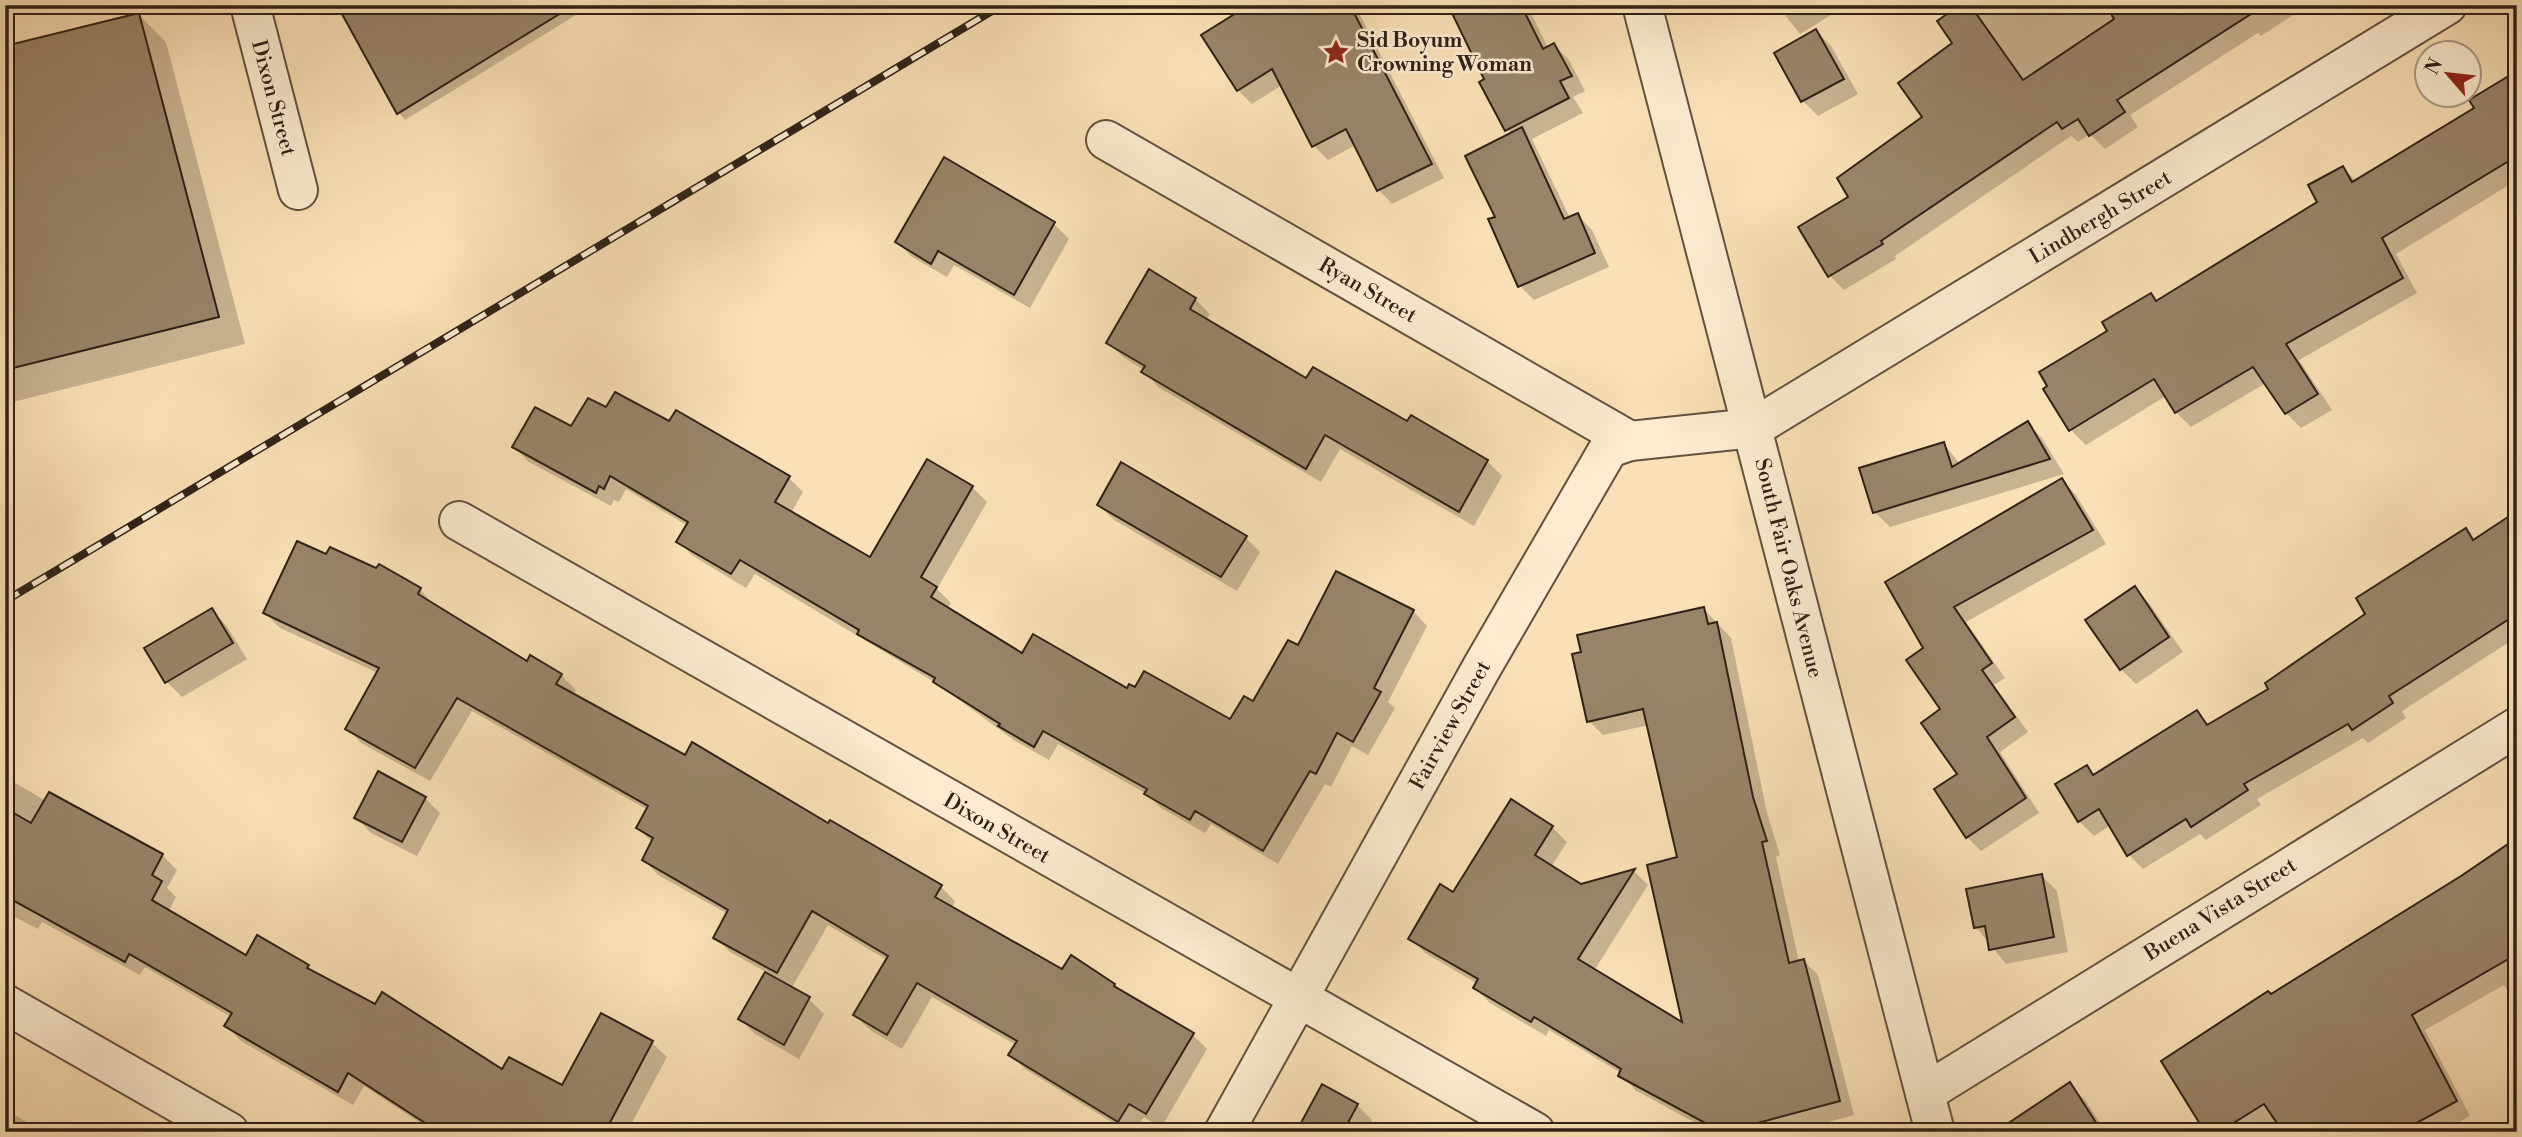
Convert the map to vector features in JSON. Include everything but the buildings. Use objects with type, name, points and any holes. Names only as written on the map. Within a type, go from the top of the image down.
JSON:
[{"type":"street","name":"Dixon Street","points":[[250,5],[298,190]]},
{"type":"street","name":"South Fair Oaks Avenue","points":[[1642,5],[1935,1132]]},
{"type":"street","name":"Lindbergh Street","points":[[1753,428],[2447,5]]},
{"type":"street","name":"Ryan Street","points":[[1106,140],[1630,441]]},
{"type":"street","name":"Fairview Street","points":[[1224,1132],[1609,448],[1630,441],[1753,428]]},
{"type":"street","name":"Dixon Street","points":[[459,521],[1535,1132]]},
{"type":"street","name":"Buena Vista Street","points":[[1925,1093],[2517,727]]},
{"type":"street","points":[[5,1004],[229,1132]]},
{"type":"railway","points":[[5,601],[1002,5]]},
{"type":"place","name":"Sid Boyum Crowning Woman","points":[[1336,52]]}]
